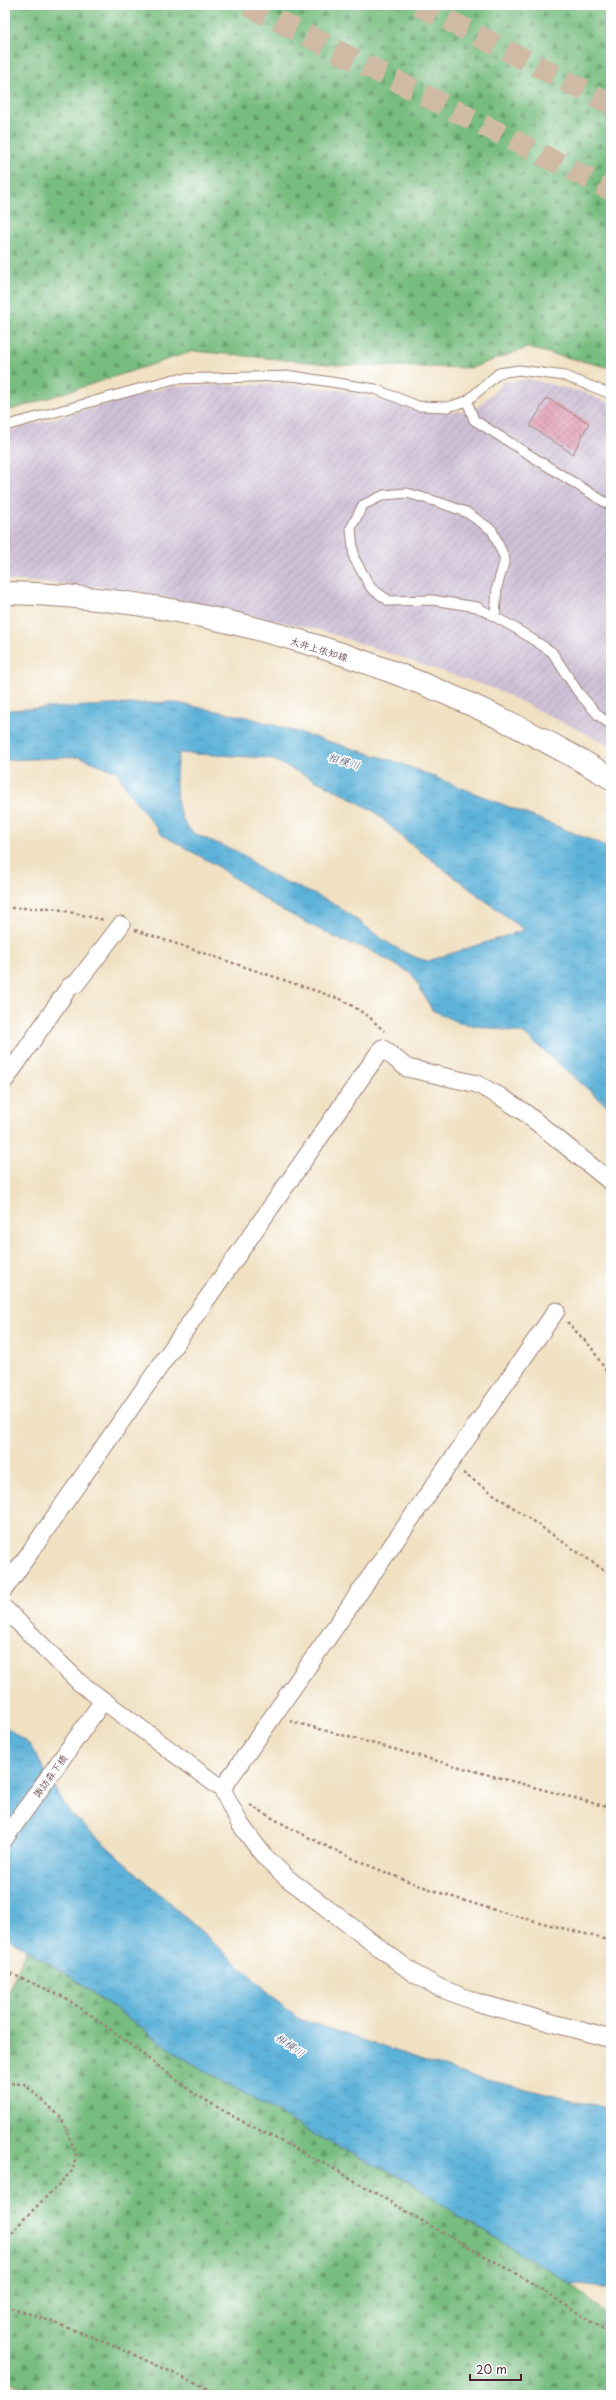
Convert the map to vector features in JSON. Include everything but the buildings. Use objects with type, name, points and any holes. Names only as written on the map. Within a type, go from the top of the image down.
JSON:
[{"type":"main road","name":"太井上依知線","points":[[5,593],[46,594],[187,614],[307,644],[393,672],[482,710],[565,751],[611,778]]},
{"type":"street","points":[[5,1080],[70,986],[76,984],[121,925]]},
{"type":"street","points":[[5,1588],[382,1048],[407,1068],[477,1084],[501,1097],[524,1112],[611,1182]]},
{"type":"street","points":[[222,1789],[556,1311]]},
{"type":"street","points":[[5,1609],[80,1683],[99,1708],[222,1789],[240,1824],[264,1856],[286,1878],[335,1917],[413,1973],[440,1988],[476,2002],[611,2039]]},
{"type":"street","name":"諏訪森下橋","points":[[5,1838],[99,1708]]},
{"type":"lane","points":[[5,426],[174,379],[293,376],[375,389],[418,406],[448,407],[467,401],[499,373],[519,370],[565,376],[611,394]]},
{"type":"lane","points":[[467,401],[474,420],[611,506]]},
{"type":"lane","points":[[495,617],[498,587],[506,559],[492,530],[466,512],[438,502],[407,494],[384,495],[363,505],[351,528],[353,550],[354,558],[371,588],[389,600],[432,600],[477,607],[495,617],[552,652],[578,692],[599,716],[611,725]]},
{"type":"path","points":[[5,908],[52,908],[76,912],[121,925],[343,1000],[368,1016],[387,1035]]},
{"type":"path","points":[[556,1311],[591,1348],[611,1378]]},
{"type":"path","points":[[449,1464],[611,1576]]},
{"type":"path","points":[[272,1716],[611,1808]]},
{"type":"path","points":[[248,1805],[282,1825],[346,1856],[405,1880],[485,1907],[611,1941]]},
{"type":"path","points":[[5,1971],[62,1996],[91,2015],[195,2094],[234,2117],[338,2171],[436,2229],[517,2274],[611,2334]]},
{"type":"path","points":[[5,2082],[24,2084],[61,2117],[76,2154],[73,2170],[36,2207],[5,2242]]},
{"type":"path","points":[[5,2306],[60,2323],[183,2377],[218,2395]]},
{"type":"path","points":[[37,2395],[53,2393],[94,2395]]},
{"type":"shaded area","points":[[528,379],[586,393],[611,404],[611,746],[495,689],[320,630],[117,588],[5,580],[5,432],[173,386],[291,384],[345,391],[420,411],[455,412],[476,409],[504,382]]},
{"type":"green space","points":[[5,5],[611,5],[611,368],[527,348],[471,368],[339,365],[194,351],[5,412]]},
{"type":"green space","points":[[26,1950],[74,1979],[182,2057],[313,2134],[417,2186],[458,2216],[571,2283],[611,2318],[611,2395],[41,2395],[5,2379],[5,2054],[13,2048],[5,1999]]},
{"type":"water","name":"相模川","points":[[171,702],[247,717],[397,762],[611,848],[611,1109],[523,1033],[459,1023],[432,1010],[412,974],[366,948],[342,941],[276,907],[214,864],[162,835],[131,795],[116,771],[79,757],[5,760],[5,710]],"holes":[[[179,753],[269,758],[342,793],[375,812],[403,838],[524,930],[428,961],[404,952],[383,940],[334,904],[267,873],[240,853],[191,831],[181,814],[176,794],[176,772]]]},
{"type":"water","name":"相模川","points":[[5,1726],[30,1745],[69,1812],[297,2018],[471,2076],[611,2109],[611,2288],[571,2283],[458,2216],[417,2186],[313,2134],[182,2057],[74,1979],[5,1936]]},
{"type":"tunnel","points":[[247,5],[611,190]]},
{"type":"tunnel","points":[[418,5],[611,104]]}]
